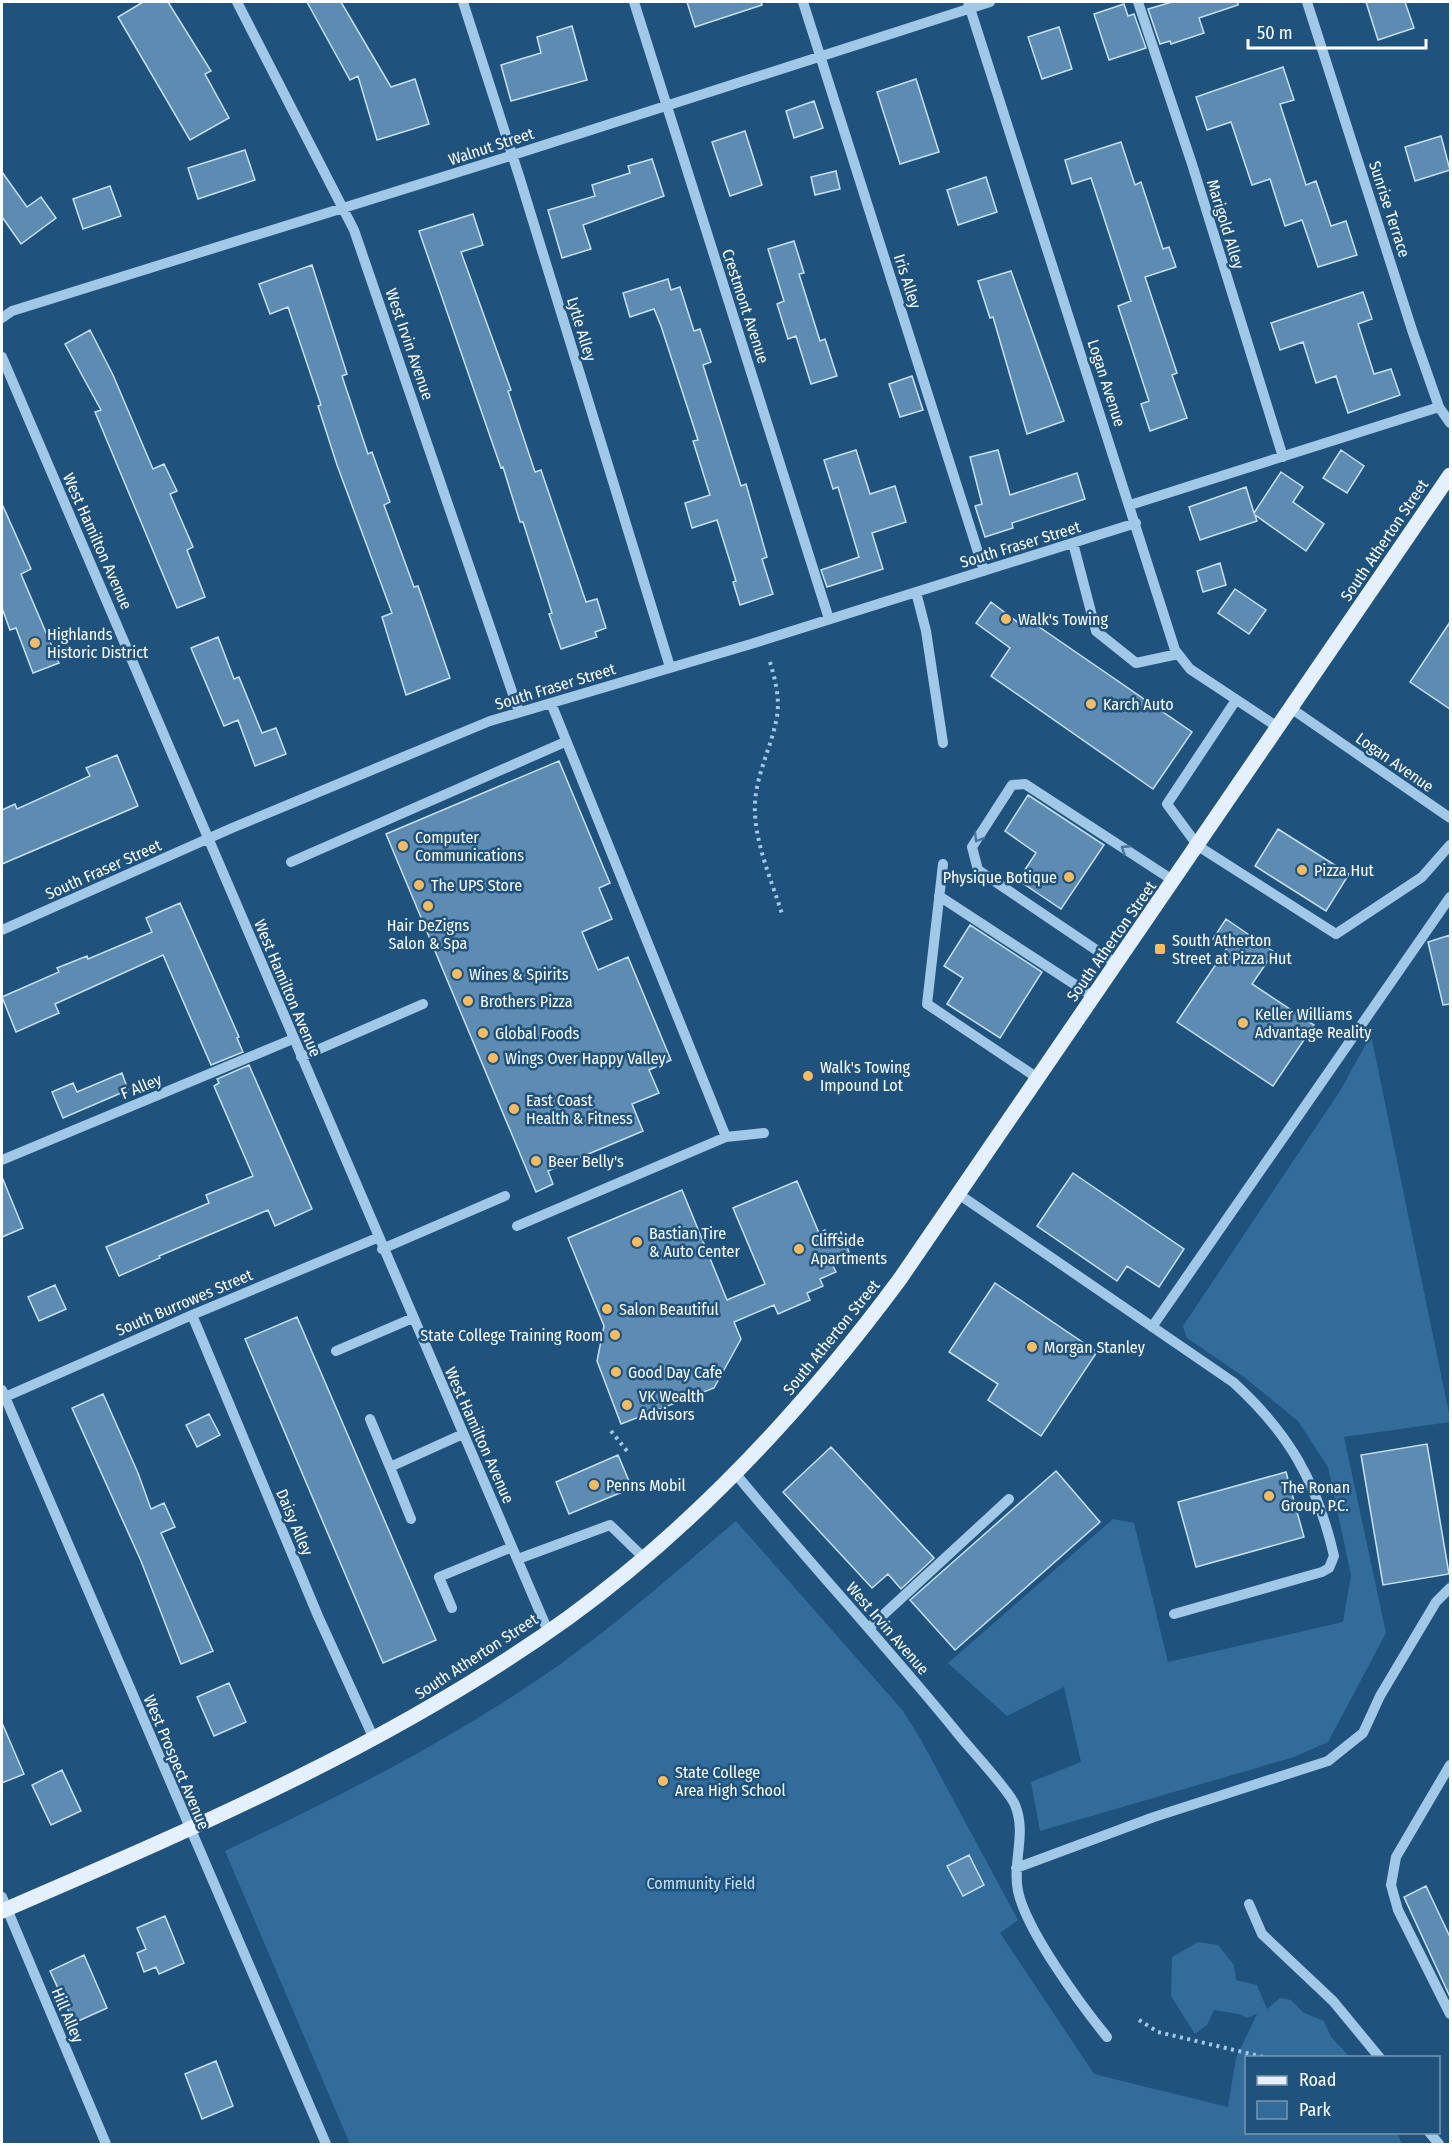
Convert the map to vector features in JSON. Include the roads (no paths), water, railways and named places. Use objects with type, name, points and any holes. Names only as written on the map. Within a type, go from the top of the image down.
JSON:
[{"type":"main road","name":"South Atherton Street","points":[[3,1905],[304,1776],[447,1697],[548,1631],[644,1558],[735,1473],[832,1368],[960,1195],[1450,475]]},
{"type":"street","name":"West Irvin Avenue","points":[[237,2],[345,207],[459,532],[519,712]]},
{"type":"street","name":"Lytle Alley","points":[[463,2],[513,155],[670,667]]},
{"type":"street","name":"Crestmont Avenue","points":[[634,2],[829,619]]},
{"type":"street","name":"Iris Alley","points":[[803,2],[984,571]]},
{"type":"street","name":"Walnut Street","points":[[2,318],[23,308],[513,155],[969,5],[990,2]]},
{"type":"street","name":"Marigold Alley","points":[[1138,2],[1192,164],[1283,456]]},
{"type":"street","name":"Sunrise Terrace","points":[[1307,2],[1439,407],[1450,423]]},
{"type":"street","name":"Logan Avenue","points":[[969,5],[1178,654],[1190,669],[1279,728]]},
{"type":"street","name":"West Hamilton Avenue","points":[[2,357],[377,1238],[548,1631]]},
{"type":"street","points":[[1130,505],[1439,407]]},
{"type":"street","name":"South Fraser Street","points":[[2,930],[208,838],[490,721],[829,619],[1136,523]]},
{"type":"street","points":[[1072,543],[1096,630],[1136,663],[1178,654]]},
{"type":"street","points":[[916,592],[926,630],[943,743]]},
{"type":"street","points":[[1236,700],[1167,804],[1198,846],[1336,934],[1422,877],[1450,845]]},
{"type":"street","points":[[551,703],[726,1137]]},
{"type":"street","name":"Logan Avenue","points":[[1292,709],[1450,818]]},
{"type":"street","points":[[291,862],[565,742]]},
{"type":"street","points":[[1117,964],[978,870],[972,848],[1012,785],[1025,784],[1174,881]]},
{"type":"street","points":[[943,864],[927,1004],[1039,1079]]},
{"type":"street","points":[[939,896],[1094,997]]},
{"type":"street","points":[[1152,1326],[1450,897]]},
{"type":"street","points":[[301,1057],[423,1004]]},
{"type":"street","name":"F Alley","points":[[2,1160],[293,1039]]},
{"type":"street","points":[[517,1226],[726,1137],[764,1133]]},
{"type":"street","points":[[960,1195],[1233,1382],[1263,1410],[1283,1434],[1310,1478],[1334,1556],[1333,1563],[1322,1572],[1174,1614]]},
{"type":"street","points":[[382,1249],[505,1196]]},
{"type":"street","name":"South Burrowes Street","points":[[3,1394],[377,1238]]},
{"type":"street","name":"Daisy Alley","points":[[192,1315],[318,1616],[374,1739]]},
{"type":"street","points":[[336,1351],[413,1318]]},
{"type":"street","name":"West Prospect Avenue","points":[[3,1394],[326,2145]]},
{"type":"street","points":[[370,1419],[411,1519]]},
{"type":"street","points":[[390,1467],[463,1434]]},
{"type":"street","name":"West Irvin Avenue","points":[[735,1473],[869,1628],[1015,1805],[1020,1836],[1016,1868]]},
{"type":"street","points":[[869,1628],[1009,1499]]},
{"type":"street","points":[[518,1558],[610,1525],[644,1558]]},
{"type":"street","points":[[453,1608],[440,1577],[512,1547]]},
{"type":"street","points":[[1107,2037],[1078,1999],[1024,1911],[1018,1890],[1016,1868],[1154,1817],[1328,1761],[1363,1733],[1380,1696],[1436,1602],[1450,1588]]},
{"type":"street","points":[[1450,1765],[1396,1857],[1391,1886],[1398,1910],[1450,2014]]},
{"type":"street","points":[[1249,1904],[1262,1934],[1333,2001],[1378,2056]]},
{"type":"street","name":"Hill Alley","points":[[3,1905],[106,2145]]},
{"type":"place","name":"Walk's Towing","points":[[1006,619]]},
{"type":"place","name":"Highlands Historic District","points":[[35,643]]},
{"type":"place","name":"Karch Auto","points":[[1091,704]]},
{"type":"place","name":"Computer Communications","points":[[403,846]]},
{"type":"place","name":"Pizza Hut","points":[[1302,870]]},
{"type":"place","name":"Physique Botique","points":[[1069,877]]},
{"type":"place","name":"The UPS Store","points":[[419,885]]},
{"type":"place","name":"Hair DeZigns Salon & Spa","points":[[428,906]]},
{"type":"place","name":"South Atherton Street at Pizza Hut","points":[[1160,949]]},
{"type":"place","name":"Wines & Spirits","points":[[457,974]]},
{"type":"place","name":"Brothers Pizza","points":[[468,1001]]},
{"type":"place","name":"Keller Williams Advantage Reality","points":[[1243,1023]]},
{"type":"place","name":"Global Foods","points":[[483,1033]]},
{"type":"place","name":"Wings Over Happy Valley","points":[[493,1058]]},
{"type":"place","name":"Walk's Towing Impound Lot","points":[[808,1076]]},
{"type":"place","name":"East Coast Health & Fitness","points":[[514,1109]]},
{"type":"place","name":"Beer Belly's","points":[[536,1161]]},
{"type":"place","name":"Bastian Tire & Auto Center","points":[[637,1242]]},
{"type":"place","name":"Cliffside Apartments","points":[[799,1249]]},
{"type":"place","name":"Salon Beautiful","points":[[607,1309]]},
{"type":"place","name":"State College Training Room","points":[[615,1335]]},
{"type":"place","name":"Morgan Stanley","points":[[1032,1347]]},
{"type":"place","name":"Good Day Cafe","points":[[616,1372]]},
{"type":"place","name":"VK Wealth Advisors","points":[[627,1405]]},
{"type":"place","name":"Penns Mobil","points":[[594,1485]]},
{"type":"place","name":"The Ronan Group, P.C.","points":[[1269,1496]]},
{"type":"place","name":"State College Area High School","points":[[663,1781]]},
{"type":"park label","name":"Community Field","points":[[701,1883]]}]
